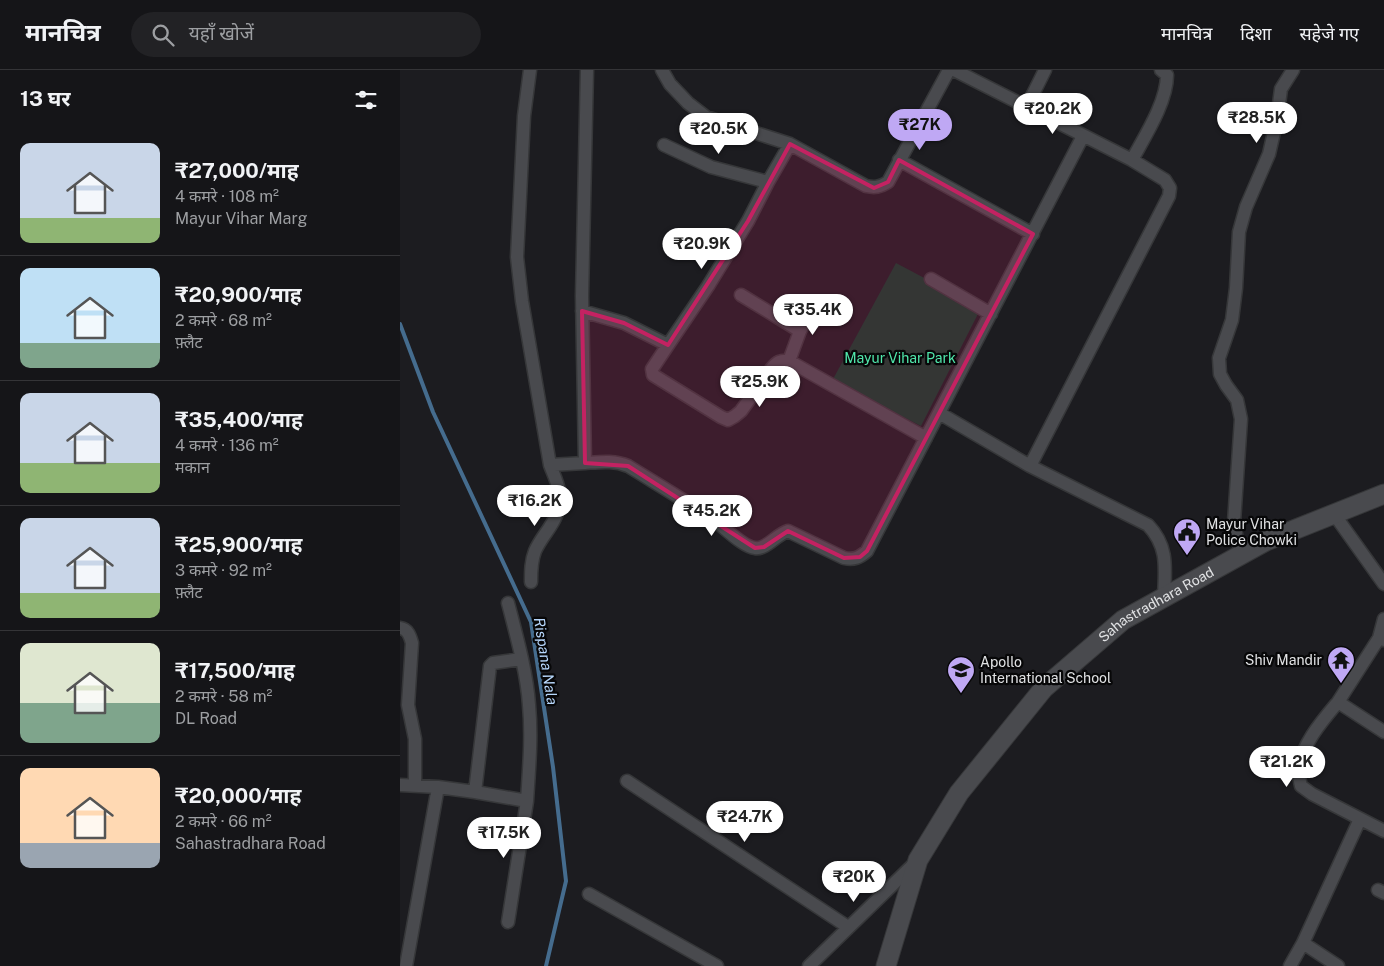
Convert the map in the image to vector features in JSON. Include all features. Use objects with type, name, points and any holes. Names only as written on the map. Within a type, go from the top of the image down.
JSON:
[{"type":"main road","name":"Sahastradhara Road","points":[[886,966],[918,860],[959,793],[1044,688],[1123,620],[1266,541],[1384,494]]},
{"type":"street","points":[[530,70],[524,116],[517,257],[522,300],[550,466],[559,490],[558,510],[550,528],[535,550],[530,566],[531,582]]},
{"type":"street","points":[[584,463],[582,311],[587,70]]},
{"type":"street","points":[[662,70],[670,84],[688,103],[706,117],[790,144],[866,186],[874,188],[883,186],[888,182],[950,70]]},
{"type":"street","points":[[954,70],[1132,160],[1165,180],[1170,188],[1169,196],[1030,466]]},
{"type":"street","points":[[1027,106],[1045,70]]},
{"type":"street","points":[[1132,160],[1150,126],[1167,85],[1167,75],[1161,70]]},
{"type":"street","points":[[1243,554],[1237,540],[1234,522],[1242,419],[1237,400],[1226,386],[1220,374],[1219,358],[1232,320],[1239,232],[1246,207],[1269,154],[1277,119],[1281,88],[1293,70]]},
{"type":"street","points":[[550,466],[607,462],[621,463],[714,520],[747,545],[754,548],[764,547],[780,534],[788,531],[844,558],[854,560],[860,557],[867,551],[1083,136]]},
{"type":"street","points":[[790,144],[748,221],[708,286],[652,368],[653,375],[705,408],[728,420],[741,411],[780,360],[789,361],[926,438]]},
{"type":"street","points":[[664,145],[712,167],[768,182]]},
{"type":"street","points":[[899,160],[1033,234]]},
{"type":"street","points":[[931,279],[991,314]]},
{"type":"street","points":[[741,295],[800,331]]},
{"type":"street","points":[[789,361],[800,331],[816,302]]},
{"type":"street","points":[[582,311],[624,323],[668,345]]},
{"type":"street","points":[[939,413],[1030,466],[1148,526],[1157,535],[1162,545],[1165,562],[1164,597]]},
{"type":"street","points":[[1334,514],[1384,584]]},
{"type":"street","points":[[508,604],[529,704],[530,751],[527,801],[508,922]]},
{"type":"street","points":[[1384,619],[1382,639],[1320,725],[1302,755],[1298,771],[1301,786],[1312,794],[1384,831]]},
{"type":"street","points":[[400,628],[405,629],[409,634],[412,643],[408,705],[415,739],[415,785]]},
{"type":"street","points":[[475,792],[490,666],[521,660]]},
{"type":"street","points":[[1338,702],[1384,732]]},
{"type":"street","points":[[626,781],[848,927]]},
{"type":"street","points":[[400,785],[438,787],[527,801]]},
{"type":"street","points":[[406,966],[438,787]]},
{"type":"street","points":[[1290,966],[1303,944],[1360,819]]},
{"type":"street","points":[[809,966],[918,860]]},
{"type":"street","points":[[589,894],[717,966]]},
{"type":"street","points":[[1303,944],[1338,966]]},
{"type":"highlighted area","points":[[790,144],[874,188],[888,182],[899,160],[1033,234],[867,551],[860,557],[844,558],[788,531],[764,547],[755,548],[628,466],[585,463],[582,311],[624,323],[668,345],[748,221]]},
{"type":"green space","name":"Mayur Vihar Park","points":[[896,263],[981,308],[921,426],[832,381]]},
{"type":"waterway","name":"Rispana Nala","points":[[400,324],[433,412],[531,622],[553,767],[566,881],[546,966]]},
{"type":"place","name":"Mayur Vihar Police Chowki","points":[[1187,556]]},
{"type":"place","name":"Shiv Mandir","points":[[1341,684]]},
{"type":"place","name":"Apollo International School","points":[[961,694]]}]
